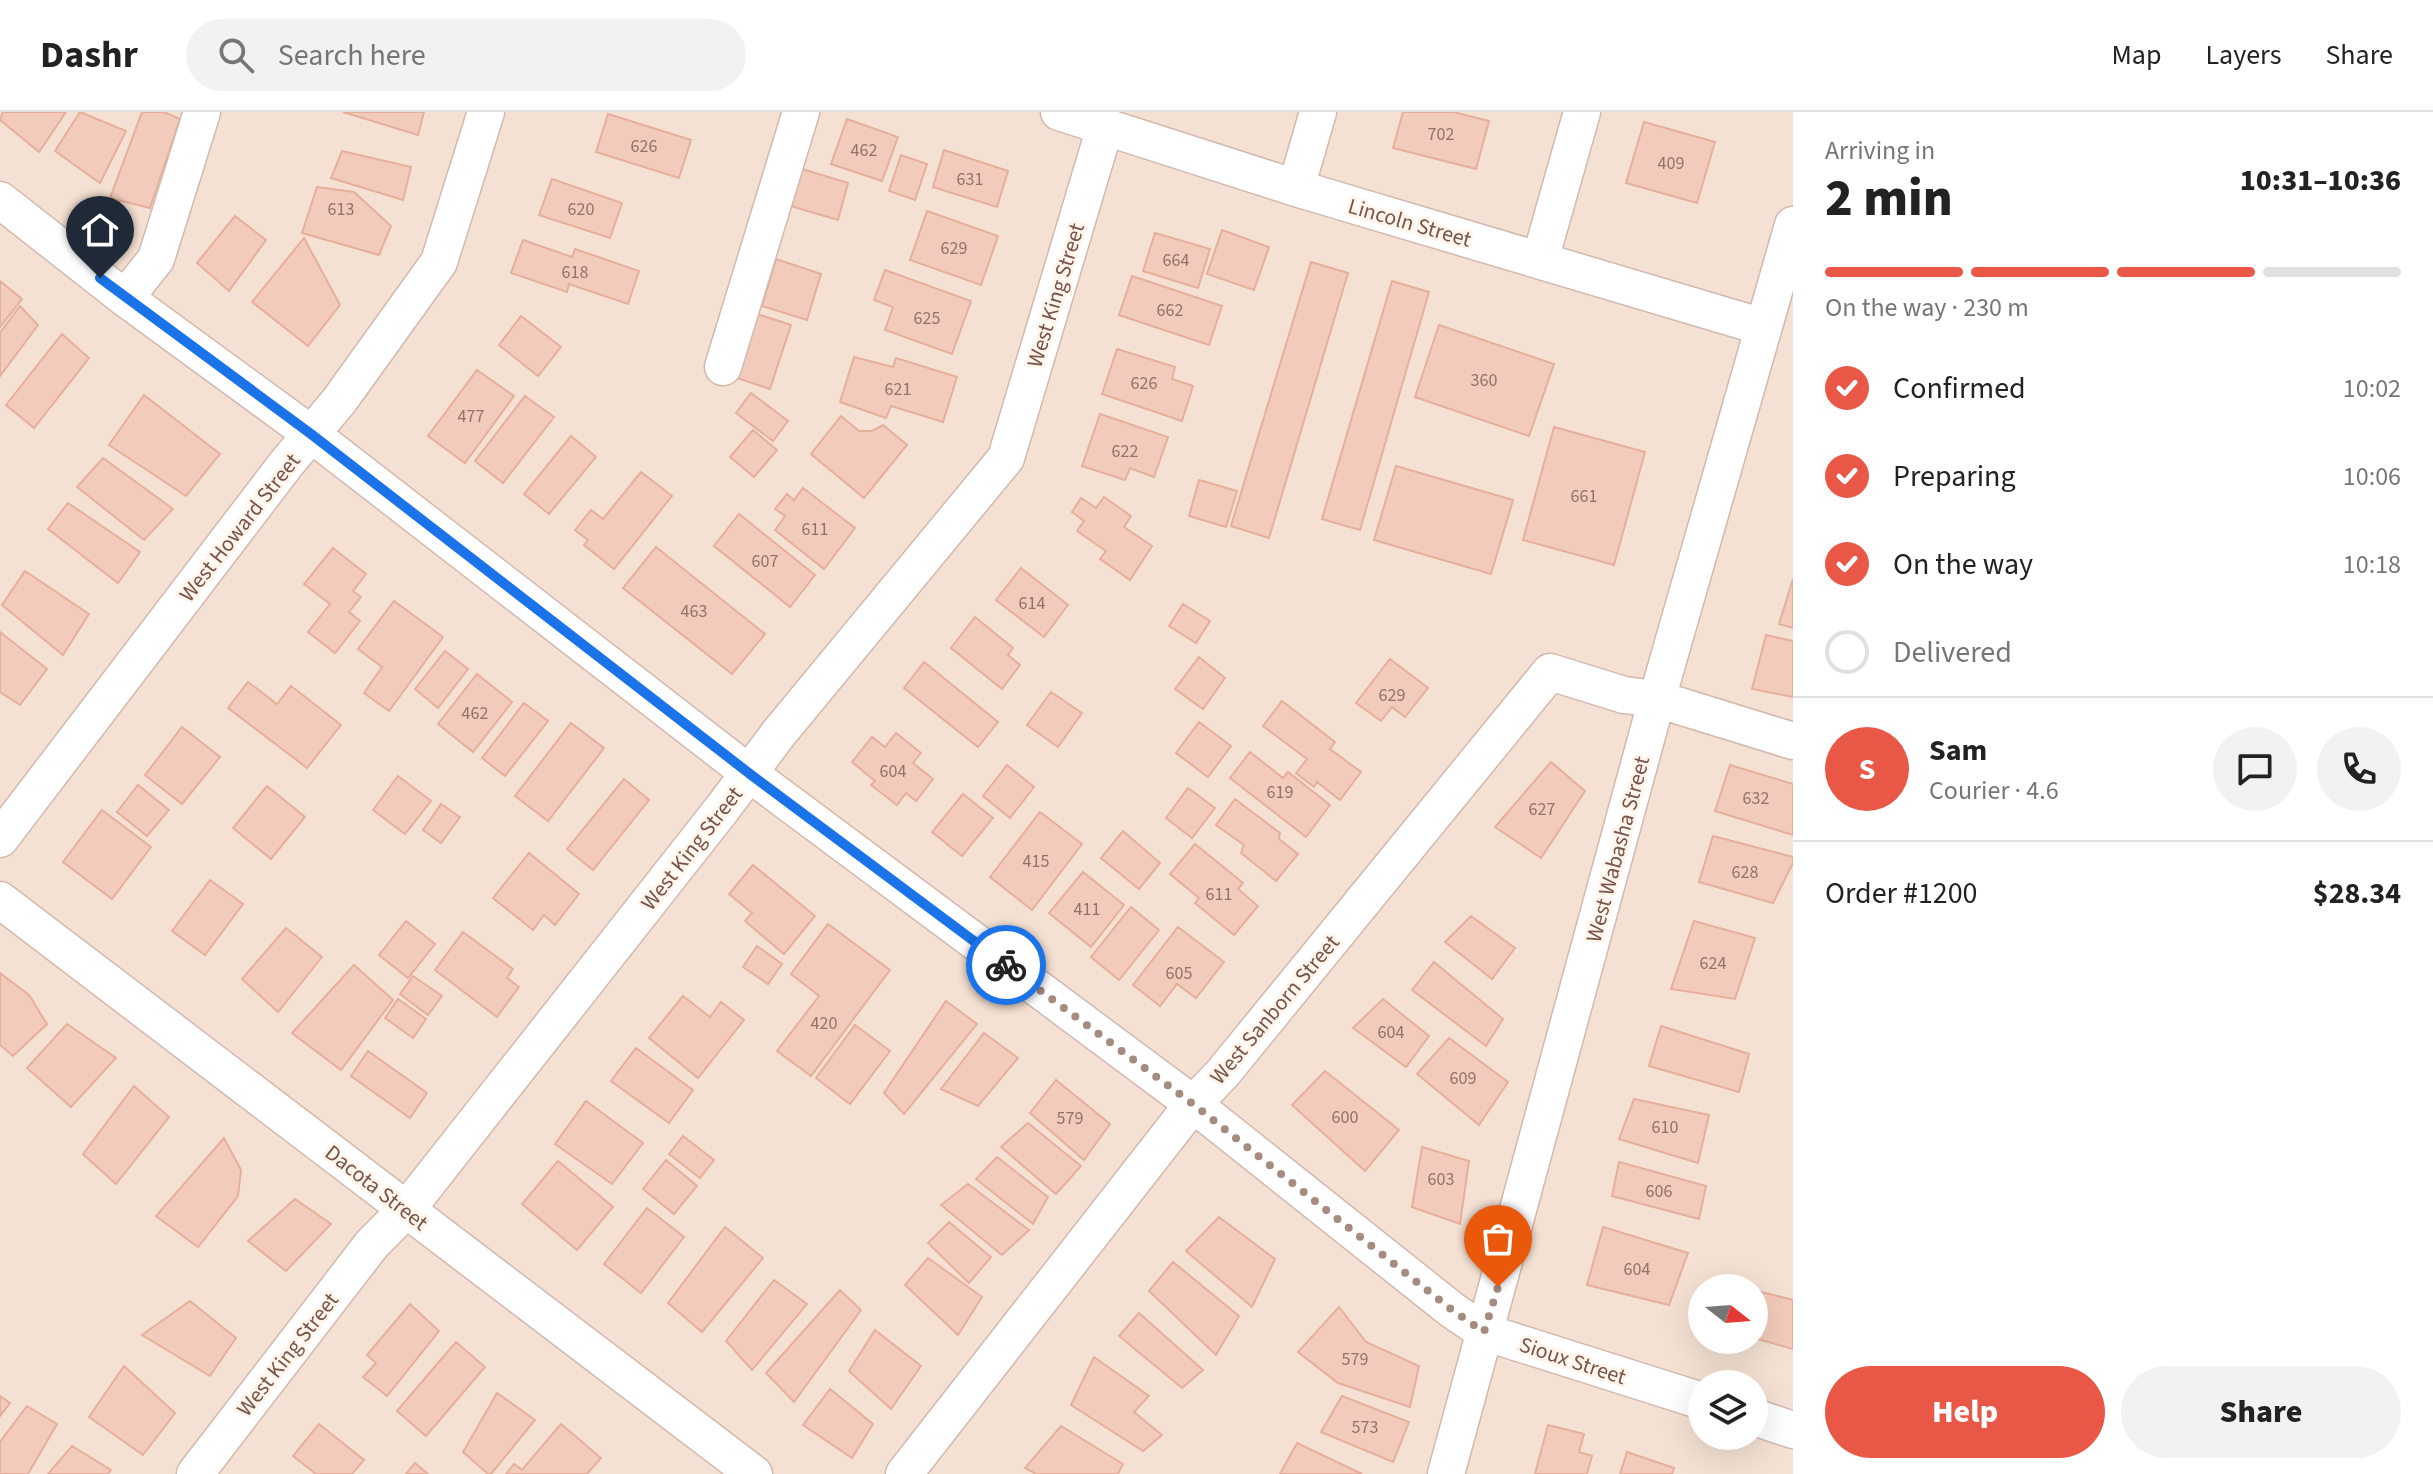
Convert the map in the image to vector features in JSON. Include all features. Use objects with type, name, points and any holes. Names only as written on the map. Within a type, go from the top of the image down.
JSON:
[{"type":"street","points":[[125,298],[156,259],[202,112]]},
{"type":"street","name":"West Howard Street","points":[[0,839],[339,401],[439,262],[486,112]]},
{"type":"street","points":[[723,367],[801,112]]},
{"type":"street","points":[[1296,188],[1318,112]]},
{"type":"street","points":[[1540,260],[1582,112]]},
{"type":"street","name":"Lincoln Street","points":[[1065,113],[1296,188],[1763,327]]},
{"type":"street","name":"West King Street","points":[[195,1474],[372,1244],[407,1209],[779,733],[1006,458],[1105,127]]},
{"type":"street","name":"Sioux Street","points":[[0,200],[125,298],[311,434],[750,774],[1193,1104],[1452,1310],[1484,1332],[1688,1397]]},
{"type":"street","name":"West Wabasha Street","points":[[1446,1474],[1657,699],[1793,225]]},
{"type":"street","name":"West Sanborn Street","points":[[904,1474],[1193,1104],[1222,1074],[1550,672],[1624,695],[1657,699]]},
{"type":"street","points":[[1657,699],[1793,741]]},
{"type":"street","name":"Dacota Street","points":[[0,900],[754,1474]]},
{"type":"street","points":[[1768,1422],[1793,1430]]},
{"type":"shaded area","points":[[0,112],[1793,112],[1793,1474],[0,1474]]},
{"type":"building","points":[[3,112],[66,112],[39,152],[0,120]]},
{"type":"building","points":[[80,112],[126,131],[100,183],[55,151]]},
{"type":"building","points":[[142,112],[164,112],[180,119],[150,208],[110,198]]},
{"type":"building","points":[[343,112],[424,112],[418,135]]},
{"type":"building","points":[[1403,112],[1453,112],[1489,121],[1476,169],[1393,148]]},
{"type":"building","points":[[608,114],[691,140],[679,178],[596,152]]},
{"type":"building","points":[[847,119],[898,137],[882,181],[831,164]]},
{"type":"building","points":[[1644,122],[1715,142],[1697,203],[1626,183]]},
{"type":"building","points":[[944,150],[1008,171],[997,207],[933,187]]},
{"type":"building","points":[[342,151],[411,167],[403,200],[331,178]]},
{"type":"building","points":[[901,155],[927,164],[915,200],[889,191]]},
{"type":"building","points":[[802,169],[848,183],[838,220],[791,206]]},
{"type":"building","points":[[552,179],[622,203],[610,238],[539,215]]},
{"type":"building","points":[[317,187],[354,192],[391,226],[379,255],[302,233]]},
{"type":"building","points":[[927,211],[998,236],[981,285],[910,260]]},
{"type":"building","points":[[235,216],[266,240],[229,291],[197,263]]},
{"type":"building","points":[[1222,230],[1269,247],[1254,290],[1207,274]]},
{"type":"building","points":[[1155,233],[1210,249],[1198,288],[1143,271]]},
{"type":"building","points":[[304,238],[340,305],[308,346],[252,302]]},
{"type":"building","points":[[523,240],[572,257],[575,249],[639,271],[628,304],[569,284],[567,292],[511,273]]},
{"type":"building","points":[[776,259],[821,274],[807,320],[762,306]]},
{"type":"building","points":[[1311,262],[1348,273],[1269,538],[1231,526]]},
{"type":"building","points":[[885,270],[971,301],[952,354],[885,330],[893,307],[874,300]]},
{"type":"building","points":[[1132,276],[1222,306],[1209,345],[1119,315]]},
{"type":"building","points":[[0,281],[22,299],[0,327]]},
{"type":"building","points":[[1392,281],[1429,292],[1360,530],[1322,519]]},
{"type":"building","points":[[20,306],[38,325],[0,376],[0,333]]},
{"type":"building","points":[[754,313],[791,325],[770,389],[734,377]]},
{"type":"building","points":[[521,316],[561,347],[538,376],[499,345]]},
{"type":"building","points":[[1439,325],[1554,364],[1529,436],[1415,397]]},
{"type":"building","points":[[62,334],[89,358],[34,428],[6,405]]},
{"type":"building","points":[[1117,349],[1175,367],[1172,379],[1193,386],[1182,421],[1102,394]]},
{"type":"building","points":[[854,357],[893,367],[896,358],[957,377],[943,422],[891,406],[886,418],[840,402]]},
{"type":"building","points":[[477,370],[514,396],[465,463],[428,436]]},
{"type":"building","points":[[751,393],[788,421],[773,441],[736,413]]},
{"type":"building","points":[[144,395],[220,454],[186,496],[109,445]]},
{"type":"building","points":[[525,396],[554,417],[503,483],[475,461]]},
{"type":"building","points":[[1100,414],[1168,437],[1154,477],[1130,468],[1125,480],[1082,466]]},
{"type":"building","points":[[841,416],[859,431],[872,431],[883,425],[907,445],[864,498],[811,454]]},
{"type":"building","points":[[1554,427],[1645,452],[1614,565],[1523,540]]},
{"type":"building","points":[[753,430],[777,450],[754,477],[730,457]]},
{"type":"building","points":[[571,436],[596,457],[549,514],[524,494]]},
{"type":"building","points":[[103,458],[173,509],[144,540],[77,487]]},
{"type":"building","points":[[1396,466],[1513,500],[1491,574],[1374,540]]},
{"type":"building","points":[[641,472],[672,496],[614,569],[584,545],[588,540],[575,530],[591,510],[603,519]]},
{"type":"building","points":[[1199,480],[1237,491],[1226,527],[1189,516]]},
{"type":"building","points":[[803,488],[855,528],[824,569],[775,530],[785,516],[775,509],[787,494],[794,500]]},
{"type":"building","points":[[1104,497],[1131,516],[1124,527],[1152,546],[1130,580],[1100,559],[1106,551],[1077,531],[1084,521],[1072,512],[1081,498],[1096,508]]},
{"type":"building","points":[[68,503],[140,552],[118,583],[48,529]]},
{"type":"building","points":[[739,514],[815,575],[790,607],[714,546]]},
{"type":"building","points":[[656,547],[765,634],[732,674],[623,588]]},
{"type":"building","points":[[333,548],[366,574],[353,591],[361,597],[349,612],[360,621],[335,653],[308,632],[330,604],[304,584]]},
{"type":"building","points":[[1021,568],[1068,605],[1044,637],[996,600]]},
{"type":"building","points":[[25,571],[89,614],[63,655],[2,605]]},
{"type":"building","points":[[1793,579],[1793,628],[1779,624]]},
{"type":"building","points":[[394,601],[443,637],[389,711],[364,693],[382,667],[358,649]]},
{"type":"building","points":[[1183,604],[1210,621],[1196,643],[1169,626]]},
{"type":"building","points":[[975,617],[1013,648],[1008,655],[1020,665],[1002,689],[951,648]]},
{"type":"building","points":[[0,632],[47,669],[20,705],[0,692]]},
{"type":"building","points":[[1766,635],[1793,641],[1793,697],[1752,689]]},
{"type":"building","points":[[445,651],[468,669],[438,708],[415,689]]},
{"type":"building","points":[[1199,657],[1225,678],[1203,709],[1175,689]]},
{"type":"building","points":[[1390,659],[1428,688],[1405,717],[1392,707],[1381,721],[1356,703]]},
{"type":"building","points":[[924,662],[998,722],[978,747],[904,688]]},
{"type":"building","points":[[477,674],[512,702],[473,752],[438,724]]},
{"type":"building","points":[[248,682],[277,704],[291,686],[341,725],[307,768],[228,708]]},
{"type":"building","points":[[1051,692],[1082,713],[1058,747],[1027,725]]},
{"type":"building","points":[[1282,701],[1335,742],[1330,749],[1361,772],[1340,800],[1317,782],[1314,787],[1296,773],[1307,759],[1263,726]]},
{"type":"building","points":[[524,703],[548,721],[505,776],[482,758]]},
{"type":"building","points":[[1199,722],[1231,746],[1208,777],[1176,753]]},
{"type":"building","points":[[571,723],[604,748],[548,821],[515,796]]},
{"type":"building","points":[[182,727],[220,757],[182,804],[145,775]]},
{"type":"building","points":[[896,733],[921,753],[913,763],[933,779],[916,801],[906,793],[897,805],[871,785],[875,781],[852,762],[872,737],[885,747]]},
{"type":"building","points":[[1250,752],[1283,778],[1288,772],[1330,805],[1306,837],[1230,778]]},
{"type":"building","points":[[1551,762],[1585,791],[1541,858],[1495,827]]},
{"type":"building","points":[[1007,765],[1034,787],[1010,818],[983,796]]},
{"type":"building","points":[[1730,765],[1793,784],[1793,835],[1715,811]]},
{"type":"building","points":[[398,776],[431,801],[405,834],[373,810]]},
{"type":"building","points":[[624,779],[649,800],[593,870],[567,849]]},
{"type":"building","points":[[138,785],[169,810],[147,836],[117,812]]},
{"type":"building","points":[[267,786],[305,817],[271,859],[233,828]]},
{"type":"building","points":[[1188,788],[1215,808],[1192,838],[1166,818]]},
{"type":"building","points":[[963,794],[993,818],[962,856],[932,832]]},
{"type":"building","points":[[1235,799],[1280,833],[1279,839],[1298,854],[1276,881],[1241,853],[1244,845],[1216,825]]},
{"type":"building","points":[[441,804],[460,817],[441,843],[423,830]]},
{"type":"building","points":[[102,810],[151,847],[112,899],[63,862]]},
{"type":"building","points":[[1040,812],[1082,844],[1032,910],[990,877]]},
{"type":"building","points":[[1123,831],[1160,863],[1139,889],[1101,858]]},
{"type":"building","points":[[1713,836],[1793,857],[1773,903],[1699,882]]},
{"type":"building","points":[[1195,844],[1243,883],[1238,889],[1258,906],[1234,935],[1195,903],[1199,898],[1170,874]]},
{"type":"building","points":[[529,853],[579,894],[555,925],[544,915],[533,930],[493,898]]},
{"type":"building","points":[[753,865],[815,916],[784,954],[745,921],[752,913],[729,894]]},
{"type":"building","points":[[1083,872],[1124,905],[1091,947],[1049,913]]},
{"type":"building","points":[[210,880],[243,904],[205,955],[172,931]]},
{"type":"building","points":[[1131,907],[1159,930],[1119,980],[1091,957]]},
{"type":"building","points":[[1471,916],[1515,948],[1492,979],[1445,942]]},
{"type":"building","points":[[406,921],[435,944],[408,978],[379,955]]},
{"type":"building","points":[[1694,921],[1755,938],[1735,999],[1671,989]]},
{"type":"building","points":[[828,924],[890,970],[811,1076],[777,1051],[819,996],[791,974]]},
{"type":"building","points":[[1178,927],[1224,962],[1196,998],[1177,984],[1160,1006],[1133,985]]},
{"type":"building","points":[[286,928],[322,957],[278,1012],[242,979]]},
{"type":"building","points":[[463,932],[513,969],[507,978],[519,987],[497,1017],[435,970]]},
{"type":"building","points":[[757,946],[782,964],[768,984],[743,967]]},
{"type":"building","points":[[1434,962],[1503,1019],[1486,1046],[1412,990]]},
{"type":"building","points":[[354,965],[393,1000],[341,1070],[292,1033]]},
{"type":"building","points":[[0,973],[29,995],[47,1024],[13,1056],[0,1045]]},
{"type":"building","points":[[413,976],[442,996],[428,1015],[400,994]]},
{"type":"building","points":[[683,996],[710,1017],[721,1002],[744,1020],[698,1078],[649,1038]]},
{"type":"building","points":[[398,999],[426,1019],[413,1038],[385,1018]]},
{"type":"building","points":[[1383,999],[1429,1036],[1406,1067],[1353,1028]]},
{"type":"building","points":[[946,1001],[977,1024],[904,1114],[884,1093]]},
{"type":"building","points":[[67,1024],[116,1058],[71,1107],[27,1068]]},
{"type":"building","points":[[855,1025],[890,1051],[850,1104],[816,1078]]},
{"type":"building","points":[[1661,1026],[1749,1054],[1739,1092],[1649,1066]]},
{"type":"building","points":[[984,1033],[1018,1058],[978,1106],[941,1089]]},
{"type":"building","points":[[1449,1038],[1508,1082],[1479,1125],[1417,1074]]},
{"type":"building","points":[[636,1048],[693,1090],[669,1123],[611,1081]]},
{"type":"building","points":[[368,1051],[427,1093],[410,1118],[351,1076]]},
{"type":"building","points":[[1325,1071],[1399,1130],[1365,1171],[1292,1105]]},
{"type":"building","points":[[1056,1080],[1110,1124],[1084,1160],[1030,1113]]},
{"type":"building","points":[[134,1086],[169,1117],[116,1184],[83,1154]]},
{"type":"building","points":[[1634,1099],[1709,1115],[1698,1163],[1619,1139]]},
{"type":"building","points":[[586,1101],[643,1143],[612,1184],[555,1144]]},
{"type":"building","points":[[1028,1123],[1081,1166],[1056,1194],[1001,1147]]},
{"type":"building","points":[[683,1136],[714,1160],[700,1178],[669,1154]]},
{"type":"building","points":[[224,1138],[241,1170],[238,1196],[198,1247],[156,1216]]},
{"type":"building","points":[[1422,1147],[1469,1161],[1460,1224],[1412,1207]]},
{"type":"building","points":[[997,1157],[1048,1197],[1033,1224],[976,1179]]},
{"type":"building","points":[[666,1160],[697,1186],[674,1214],[643,1189]]},
{"type":"building","points":[[558,1161],[613,1207],[577,1250],[522,1204]]},
{"type":"building","points":[[1619,1162],[1706,1186],[1699,1219],[1612,1196]]},
{"type":"building","points":[[968,1184],[1029,1230],[1002,1255],[941,1205]]},
{"type":"building","points":[[295,1199],[331,1224],[286,1271],[248,1241]]},
{"type":"building","points":[[647,1208],[684,1237],[641,1293],[604,1264]]},
{"type":"building","points":[[1219,1217],[1275,1259],[1252,1307],[1186,1251]]},
{"type":"building","points":[[949,1222],[991,1257],[969,1283],[928,1243]]},
{"type":"building","points":[[725,1227],[763,1258],[702,1332],[668,1303]]},
{"type":"building","points":[[1603,1227],[1688,1253],[1669,1305],[1587,1285]]},
{"type":"building","points":[[928,1258],[982,1297],[958,1335],[905,1285]]},
{"type":"building","points":[[1173,1262],[1239,1316],[1216,1355],[1149,1291]]},
{"type":"building","points":[[774,1280],[807,1304],[752,1370],[726,1341]]},
{"type":"building","points":[[840,1290],[861,1310],[794,1402],[766,1373]]},
{"type":"building","points":[[1768,1294],[1793,1300],[1793,1349],[1768,1342]]},
{"type":"building","points":[[190,1301],[236,1338],[210,1376],[142,1335]]},
{"type":"building","points":[[410,1304],[439,1331],[387,1396],[363,1377],[376,1363],[367,1355]]},
{"type":"building","points":[[1339,1307],[1366,1342],[1419,1366],[1410,1407],[1338,1383],[1298,1352]]},
{"type":"building","points":[[1139,1313],[1203,1370],[1182,1388],[1119,1336]]},
{"type":"building","points":[[875,1330],[921,1366],[891,1409],[849,1371]]},
{"type":"building","points":[[456,1342],[485,1367],[426,1436],[397,1411]]},
{"type":"building","points":[[1094,1357],[1149,1396],[1134,1412],[1162,1435],[1143,1451],[1071,1405]]},
{"type":"building","points":[[124,1366],[175,1413],[143,1455],[89,1417]]},
{"type":"building","points":[[830,1389],[873,1424],[852,1458],[803,1425]]},
{"type":"building","points":[[497,1393],[535,1420],[488,1474],[463,1452]]},
{"type":"building","points":[[0,1396],[10,1403],[0,1416]]},
{"type":"building","points":[[1342,1396],[1409,1422],[1393,1462],[1321,1432]]},
{"type":"building","points":[[27,1406],[57,1424],[28,1474],[0,1474],[0,1442]]},
{"type":"building","points":[[319,1424],[364,1460],[352,1474],[316,1474],[293,1456]]},
{"type":"building","points":[[561,1424],[601,1458],[587,1474],[506,1474],[514,1464],[522,1470]]},
{"type":"building","points":[[1548,1425],[1584,1434],[1579,1452],[1592,1456],[1587,1474],[1535,1474]]},
{"type":"building","points":[[1061,1426],[1123,1464],[1118,1474],[1036,1474],[1025,1468]]},
{"type":"building","points":[[1297,1443],[1362,1474],[1280,1474]]},
{"type":"building","points":[[72,1446],[111,1470],[108,1474],[48,1474]]},
{"type":"building","points":[[1627,1452],[1674,1468],[1672,1474],[1620,1474]]},
{"type":"building","points":[[415,1463],[428,1474],[406,1474]]},
{"type":"way so far","points":[[1006,965],[1193,1104],[1452,1310],[1484,1332],[1498,1287]]},
{"type":"route","points":[[100,278],[311,434],[750,774],[1006,965]]}]
